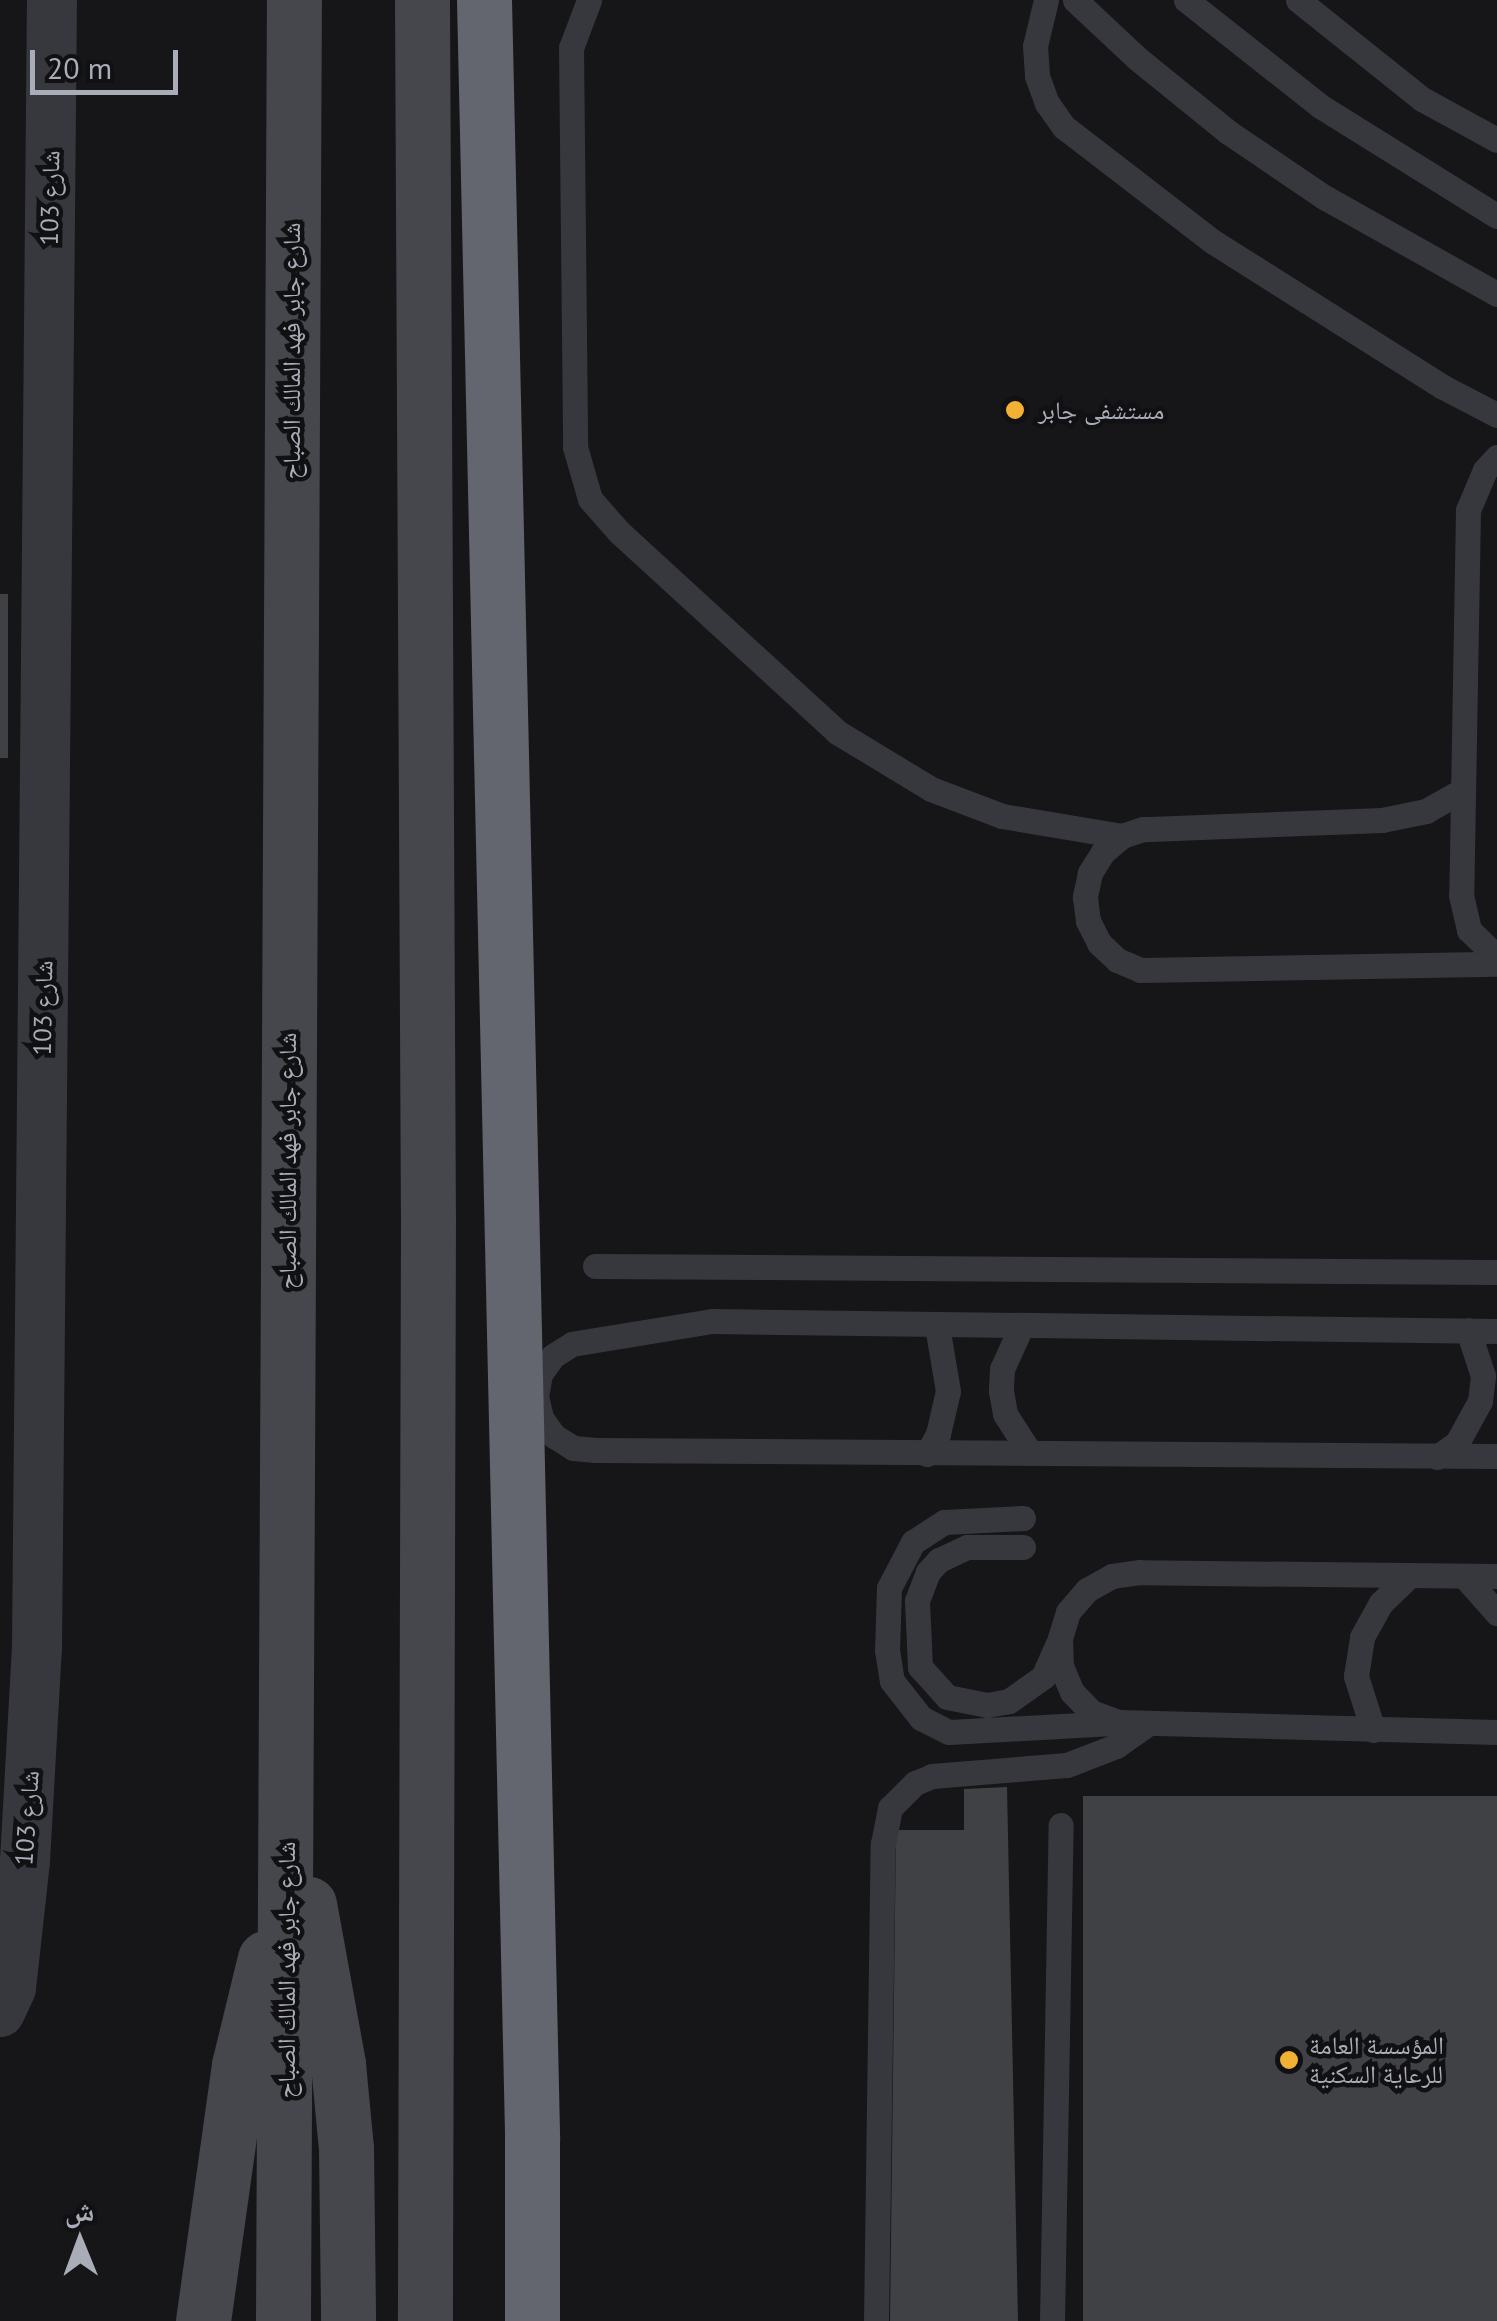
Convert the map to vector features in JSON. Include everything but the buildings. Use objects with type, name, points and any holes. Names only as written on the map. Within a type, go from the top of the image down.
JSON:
[{"type":"highway","points":[[484,0],[532,2321]]},
{"type":"street","name":"شارع 103","points":[[0,2012],[12,1988],[25,1861],[37,1648],[52,0]]},
{"type":"street","name":"شارع جابر فهد المالك الصباح","points":[[283,2321],[294,0]]},
{"type":"street","points":[[422,0],[428,2169],[425,2321]]},
{"type":"street","points":[[286,1820],[308,1900],[338,2064],[346,2148],[348,2321]]},
{"type":"street","points":[[203,2321],[239,2066],[287,1883]]},
{"type":"street","points":[[428,2169],[464,2321]]},
{"type":"lane","points":[[588,0],[570,48],[575,446],[590,499],[619,532],[836,732],[931,788],[1002,816],[1122,836],[1154,828],[1404,817],[1436,806],[1462,790]]},
{"type":"lane","points":[[1046,0],[1034,46],[1037,76],[1047,103],[1074,137],[1212,242],[1443,387],[1497,415]]},
{"type":"lane","points":[[1075,0],[1138,59],[1228,132],[1324,197],[1497,294]]},
{"type":"lane","points":[[1186,0],[1320,106],[1497,216]]},
{"type":"lane","points":[[1298,0],[1422,99],[1497,140]]},
{"type":"lane","points":[[1497,456],[1479,482],[1468,510],[1462,913],[1469,930],[1497,960]]},
{"type":"lane","points":[[1122,836],[1103,852],[1090,874],[1085,897],[1088,922],[1099,943],[1118,960],[1140,970],[1497,960]]},
{"type":"lane","points":[[595,1266],[1497,1272]]},
{"type":"lane","points":[[1497,1330],[712,1321],[572,1344],[553,1356],[540,1374],[536,1396],[541,1418],[554,1436],[573,1448],[1497,1456]]},
{"type":"lane","points":[[928,1454],[948,1391],[937,1326]]},
{"type":"lane","points":[[1021,1327],[1002,1368],[1001,1391],[1005,1414],[1030,1453]]},
{"type":"lane","points":[[1437,1457],[1457,1443],[1480,1401],[1483,1376],[1468,1330]]},
{"type":"lane","points":[[1022,1518],[944,1522],[913,1542],[888,1588],[887,1650],[892,1680],[909,1708],[950,1732],[1119,1722]]},
{"type":"lane","points":[[1023,1547],[967,1547],[938,1560],[928,1572],[917,1600],[920,1667],[947,1697],[987,1705],[1009,1701],[1043,1677],[1068,1612],[1087,1590],[1112,1576],[1140,1572],[1497,1576]]},
{"type":"lane","points":[[1373,1730],[1358,1694],[1357,1656],[1370,1619],[1410,1575]]},
{"type":"lane","points":[[1464,1576],[1497,1613]]},
{"type":"lane","points":[[1060,1638],[1061,1666],[1072,1692],[1092,1712],[1119,1722],[1145,1726],[1496,1731]]},
{"type":"lane","points":[[876,2321],[884,1825],[890,1808],[915,1782],[950,1774],[1014,1773],[1092,1757],[1145,1726]]},
{"type":"lane","points":[[1052,2321],[1061,1824]]},
{"type":"place","name":"مستشفى جابر","points":[[1015,410]]},
{"type":"place","name":"المؤسسة العامة للرعاية السكنية","points":[[1289,2060]]}]
